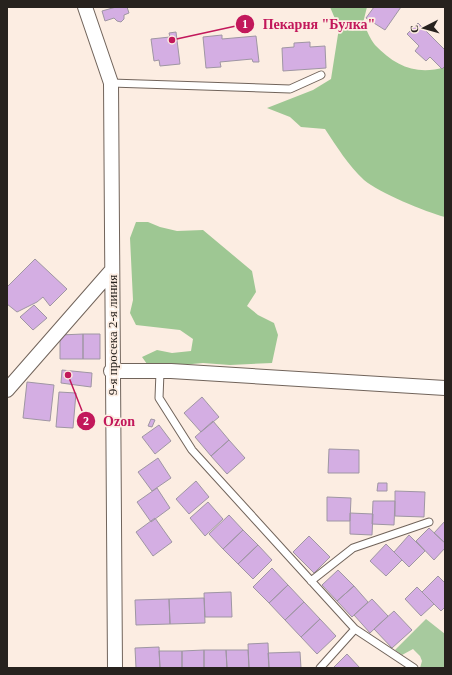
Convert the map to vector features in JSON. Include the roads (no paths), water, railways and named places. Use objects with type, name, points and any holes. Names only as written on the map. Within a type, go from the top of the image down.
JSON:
[{"type":"street","name":"9-я просека 2-я линия","points":[[85,7],[110,83],[114,668]]},
{"type":"street","points":[[7,390],[112,270]]},
{"type":"street","points":[[111,371],[160,372],[445,388]]},
{"type":"lane","points":[[110,83],[290,89],[321,75]]},
{"type":"lane","points":[[160,372],[159,398],[192,450],[355,629],[414,668]]},
{"type":"lane","points":[[310,581],[353,548],[429,522]]},
{"type":"lane","points":[[320,668],[355,629]]},
{"type":"place","name":"Пекарня \"Булка\"","points":[[172,40]]},
{"type":"place","name":"Ozon","points":[[68,375]]}]
